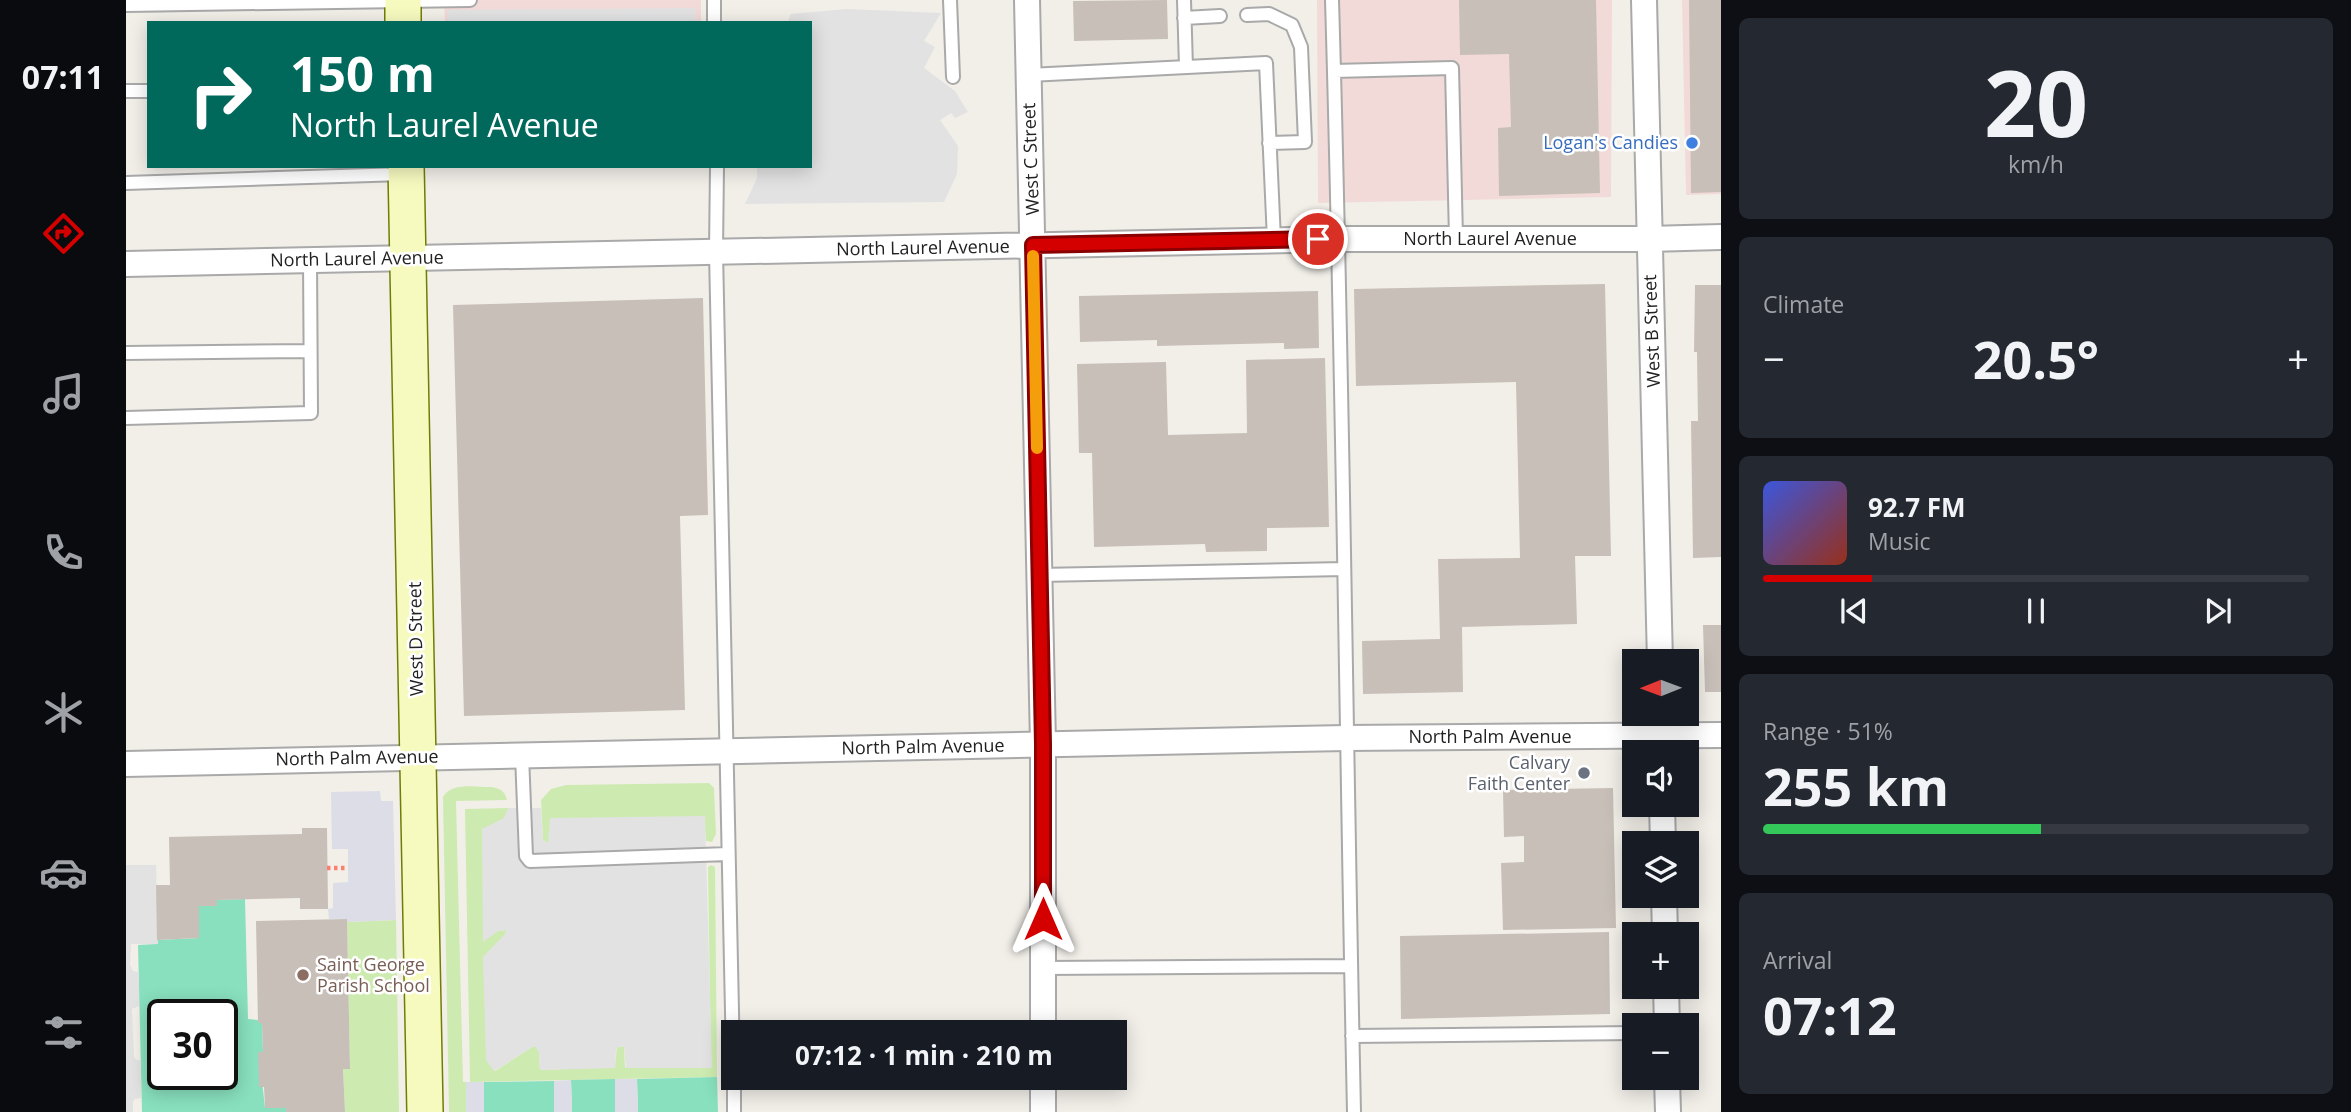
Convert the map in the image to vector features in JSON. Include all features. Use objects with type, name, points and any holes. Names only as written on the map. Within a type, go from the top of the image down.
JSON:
[{"type":"main road","name":"West D Street","points":[[406,170],[425,1112]]},
{"type":"street","name":"West C Street","points":[[1027,0],[1043,744],[1043,1020]]},
{"type":"street","name":"West B Street","points":[[1644,0],[1660,649]]},
{"type":"street","name":"North Laurel Avenue","points":[[126,264],[1274,240],[1721,237]]},
{"type":"street","name":"North Palm Avenue","points":[[126,764],[1346,738],[1721,735]]},
{"type":"street","points":[[1043,1090],[1043,1112]]},
{"type":"street","points":[[1667,1090],[1668,1112]]},
{"type":"lane","points":[[126,5],[403,8],[470,0]]},
{"type":"lane","points":[[714,0],[714,21]]},
{"type":"lane","points":[[950,0],[953,76]]},
{"type":"lane","points":[[1184,0],[1186,67]]},
{"type":"lane","points":[[1332,0],[1339,239],[1354,1112]]},
{"type":"lane","points":[[1247,15],[1269,14],[1292,25],[1301,47],[1305,142],[1269,144]]},
{"type":"lane","points":[[1184,18],[1220,16]]},
{"type":"lane","points":[[1029,75],[1266,63],[1274,240]]},
{"type":"lane","points":[[1334,71],[1452,68],[1456,238]]},
{"type":"lane","points":[[126,91],[147,91]]},
{"type":"lane","points":[[717,168],[716,252],[732,1020]]},
{"type":"lane","points":[[126,183],[406,170]]},
{"type":"lane","points":[[126,418],[311,413],[310,260]]},
{"type":"lane","points":[[126,353],[310,351]]},
{"type":"lane","points":[[1040,575],[1344,569]]},
{"type":"lane","points":[[522,755],[526,856],[530,861],[728,854]]},
{"type":"lane","points":[[1043,968],[1350,966]]},
{"type":"lane","points":[[1352,1036],[1622,1033]]},
{"type":"lane","points":[[734,1090],[734,1112]]},
{"type":"path","points":[[327,868],[348,868]]},
{"type":"shaded area","points":[[444,0],[701,0],[701,21],[445,21]]},
{"type":"shaded area","points":[[1317,0],[1612,0],[1611,197],[1318,203]]},
{"type":"shaded area","points":[[1682,0],[1721,0],[1721,194],[1686,195]]},
{"type":"shaded area","points":[[695,8],[695,21],[448,21],[448,10]]},
{"type":"shaded area","points":[[847,9],[941,13],[924,41],[935,47],[924,68],[955,91],[968,112],[955,118],[951,113],[940,120],[958,146],[957,174],[944,202],[745,204],[757,178],[757,168],[812,168],[812,21],[788,21],[791,14]]},
{"type":"shaded area","points":[[380,791],[381,801],[393,801],[396,920],[347,922],[347,919],[329,919],[328,909],[333,908],[333,883],[348,882],[348,849],[332,849],[331,792]]},
{"type":"shaded area","points":[[508,808],[541,808],[543,840],[548,843],[550,818],[705,816],[712,1068],[626,1068],[624,1047],[620,1046],[616,1049],[615,1068],[540,1070],[539,1052],[536,1047],[532,1047],[494,1071],[486,1060],[483,957],[506,930],[498,931],[483,942],[482,829],[504,818]]},
{"type":"shaded area","points":[[126,865],[156,865],[158,944],[131,944],[130,965],[133,971],[139,972],[139,1006],[132,1009],[134,1057],[141,1060],[141,1098],[133,1102],[133,1112],[126,1112]]},
{"type":"shaded area","points":[[615,1079],[637,1079],[638,1112],[615,1112]]},
{"type":"shaded area","points":[[571,1080],[572,1112],[554,1112],[554,1081]]},
{"type":"shaded area","points":[[466,1082],[484,1082],[484,1112],[466,1112]]},
{"type":"green space","points":[[709,783],[714,788],[716,834],[712,842],[706,841],[704,816],[550,838],[548,843],[543,840],[541,800],[551,789],[566,785]]},
{"type":"green space","points":[[457,787],[491,787],[502,790],[507,800],[456,801],[466,1112],[449,1112],[443,797]]},
{"type":"green space","points":[[508,808],[483,941],[498,931],[506,930],[495,1071],[532,1047],[536,1047],[539,1052],[540,1070],[615,1067],[617,1046],[624,1047],[625,1067],[711,1068],[708,867],[711,865],[715,867],[717,1077],[470,1082],[465,809]]},
{"type":"green space","points":[[245,899],[248,1019],[262,1023],[263,1052],[259,1052],[265,1108],[286,1108],[286,1112],[142,1112],[138,945],[157,944],[157,940],[199,938],[199,906],[217,900]]},
{"type":"green space","points":[[396,920],[399,1112],[345,1112],[343,1069],[350,1069],[347,922]]},
{"type":"green space","points":[[717,1077],[718,1112],[638,1112],[637,1079]]},
{"type":"green space","points":[[615,1079],[615,1112],[572,1112],[571,1080]]},
{"type":"green space","points":[[554,1081],[554,1112],[484,1112],[484,1082]]},
{"type":"building","points":[[1167,0],[1168,39],[1074,41],[1073,1]]},
{"type":"building","points":[[1459,0],[1596,0],[1600,193],[1499,196],[1498,128],[1511,127],[1509,54],[1460,55]]},
{"type":"building","points":[[1689,0],[1721,0],[1721,192],[1691,193]]},
{"type":"building","points":[[1605,284],[1611,556],[1575,556],[1577,624],[1462,627],[1463,692],[1363,694],[1362,641],[1440,639],[1438,559],[1520,558],[1516,382],[1356,386],[1354,289]]},
{"type":"building","points":[[1695,285],[1721,285],[1721,557],[1693,558],[1691,421],[1698,421],[1697,352],[1694,352]]},
{"type":"building","points":[[1318,291],[1319,348],[1284,349],[1284,343],[1157,346],[1157,340],[1080,342],[1079,296]]},
{"type":"building","points":[[703,298],[708,515],[680,516],[685,710],[464,716],[453,305]]},
{"type":"building","points":[[1325,358],[1329,527],[1267,528],[1267,551],[1206,552],[1205,544],[1094,547],[1092,453],[1079,453],[1077,364],[1166,362],[1168,435],[1247,433],[1246,360]]},
{"type":"building","points":[[1703,625],[1721,625],[1721,692],[1705,692]]},
{"type":"building","points":[[1613,788],[1616,928],[1503,930],[1501,863],[1524,862],[1524,836],[1504,837],[1503,790]]},
{"type":"building","points":[[302,828],[327,828],[328,909],[300,909],[300,898],[217,900],[217,906],[199,906],[199,938],[157,940],[156,885],[170,885],[169,837],[302,834]]},
{"type":"building","name":"Saint George Parish School","points":[[347,919],[350,1069],[343,1069],[345,1112],[286,1112],[286,1108],[265,1108],[264,1087],[259,1087],[258,1052],[263,1052],[262,1023],[258,1023],[256,921]]},
{"type":"building","points":[[1609,932],[1610,1014],[1401,1019],[1400,936]]},
{"type":"slow traffic","points":[[1033,256],[1037,448]]},
{"type":"place","name":"Logan's Candies","points":[[1692,143]]},
{"type":"place","name":"Calvary Faith Center","points":[[1584,773]]},
{"type":"place","name":"Saint George Parish School","points":[[303,975]]},
{"type":"route","points":[[1043,919],[1043,744],[1033,245],[1318,239]]}]
